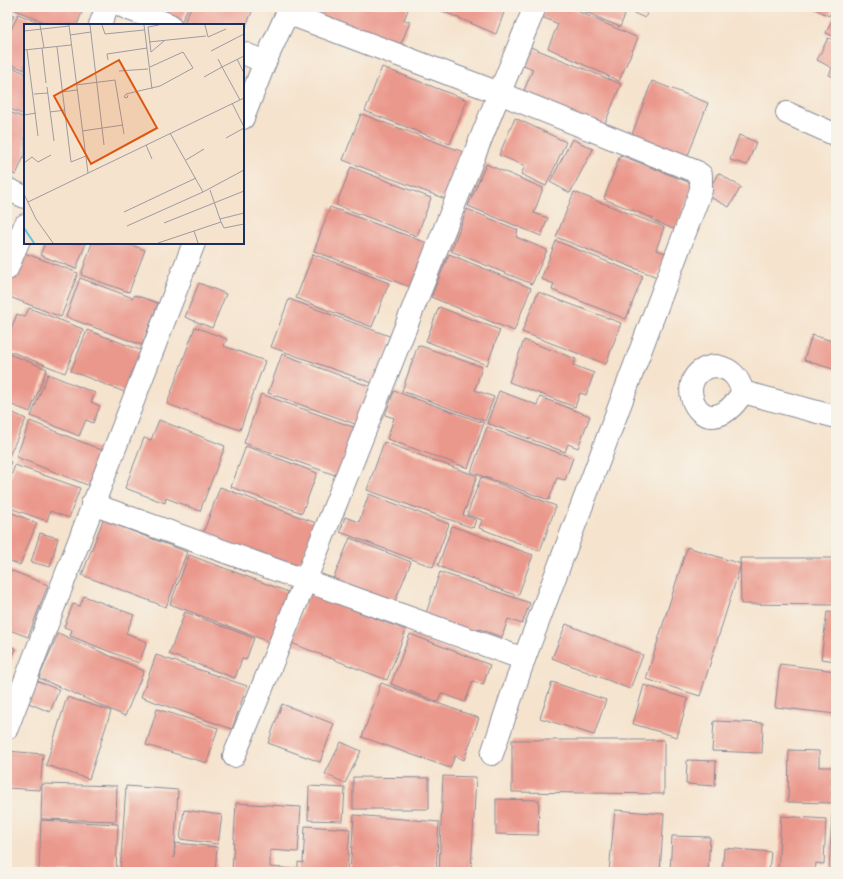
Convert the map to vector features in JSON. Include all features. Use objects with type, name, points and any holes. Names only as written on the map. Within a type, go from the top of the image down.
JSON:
[{"type":"street","points":[[100,24],[107,7]]},
{"type":"street","points":[[124,7],[167,24]]},
{"type":"street","points":[[234,756],[306,582],[499,93],[535,7]]},
{"type":"street","points":[[244,115],[265,62],[289,10],[697,172],[701,175],[701,190],[524,659],[492,754]]},
{"type":"street","points":[[244,53],[265,62]]},
{"type":"street","points":[[787,113],[836,135]]},
{"type":"street","points":[[7,189],[24,197]]},
{"type":"street","points":[[7,269],[24,226]]},
{"type":"street","points":[[7,728],[92,504],[194,244]]},
{"type":"street","points":[[743,392],[836,416]]},
{"type":"street","points":[[92,504],[524,659]]},
{"type":"building","points":[[7,7],[14,7],[12,12],[7,10]]},
{"type":"building","points":[[17,7],[84,7],[77,24],[49,24],[15,10]]},
{"type":"building","points":[[148,7],[188,7],[182,21]]},
{"type":"building","points":[[191,7],[254,7],[244,31],[244,24],[184,23]]},
{"type":"building","points":[[324,7],[409,7],[404,20],[410,22],[398,51],[319,20]]},
{"type":"building","points":[[433,7],[506,7],[496,34]]},
{"type":"building","points":[[546,7],[568,7],[638,38],[619,81],[548,48],[558,24],[542,17]]},
{"type":"building","points":[[574,7],[650,7],[645,18],[627,10],[620,27]]},
{"type":"building","points":[[811,7],[834,7],[829,16]]},
{"type":"building","points":[[836,11],[836,37],[826,33]]},
{"type":"building","points":[[7,12],[14,15],[7,32]]},
{"type":"building","points":[[18,14],[42,24],[24,24],[24,70],[7,63],[7,39]]},
{"type":"building","points":[[828,38],[836,41],[836,78],[829,75],[832,68],[817,60]]},
{"type":"building","points":[[528,46],[621,84],[601,133],[520,100],[533,69],[521,64]]},
{"type":"building","points":[[7,65],[24,73],[24,115],[7,108]]},
{"type":"building","points":[[382,67],[467,100],[450,144],[365,111]]},
{"type":"building","points":[[652,81],[708,103],[687,158],[631,137]]},
{"type":"building","points":[[7,111],[24,118],[24,156],[16,175],[7,171]]},
{"type":"building","points":[[361,114],[466,153],[448,200],[343,160]]},
{"type":"building","points":[[515,118],[566,142],[546,186],[521,174],[525,166],[499,155]]},
{"type":"building","points":[[739,135],[756,142],[747,165],[730,160]]},
{"type":"building","points":[[572,139],[593,149],[570,193],[550,182]]},
{"type":"building","points":[[620,155],[693,184],[676,230],[652,220],[653,218],[604,199]]},
{"type":"building","points":[[486,164],[543,188],[534,213],[548,218],[541,236],[468,206]]},
{"type":"building","points":[[351,167],[431,198],[417,236],[336,205]]},
{"type":"building","points":[[718,173],[741,187],[729,207],[706,195]]},
{"type":"building","points":[[574,192],[664,227],[656,250],[666,253],[657,277],[556,237]]},
{"type":"building","points":[[330,207],[430,244],[413,288],[314,251]]},
{"type":"building","points":[[467,209],[518,230],[516,237],[547,250],[532,284],[451,251]]},
{"type":"building","points":[[556,241],[643,276],[626,319],[552,290],[554,284],[541,279]]},
{"type":"building","points":[[45,244],[86,244],[76,269],[40,255]]},
{"type":"building","points":[[92,244],[129,244],[145,250],[129,292],[81,275]]},
{"type":"building","points":[[19,251],[78,273],[61,317],[7,296],[7,282]]},
{"type":"building","points":[[313,254],[389,283],[372,327],[296,298]]},
{"type":"building","points":[[449,254],[531,288],[514,331],[431,297]]},
{"type":"building","points":[[80,278],[133,298],[135,295],[158,303],[142,345],[66,317]]},
{"type":"building","points":[[199,283],[226,294],[212,328],[185,317]]},
{"type":"building","points":[[538,292],[621,323],[606,364],[522,332]]},
{"type":"building","points":[[289,299],[392,337],[375,384],[271,347]]},
{"type":"building","points":[[439,307],[500,330],[487,365],[426,341]]},
{"type":"building","points":[[29,308],[83,329],[65,373],[7,350],[7,339],[17,314],[25,317]]},
{"type":"building","points":[[195,327],[227,339],[224,346],[265,361],[240,430],[167,404]]},
{"type":"building","points":[[87,330],[143,351],[127,393],[71,371]]},
{"type":"building","points":[[812,335],[836,342],[836,370],[804,360]]},
{"type":"building","points":[[524,340],[576,359],[573,365],[594,373],[586,395],[580,393],[575,407],[509,382]]},
{"type":"building","points":[[418,345],[482,367],[475,390],[494,397],[485,421],[402,391]]},
{"type":"building","points":[[7,353],[47,369],[30,412],[7,403]]},
{"type":"building","points":[[282,354],[374,388],[361,426],[268,393]]},
{"type":"building","points":[[48,374],[95,393],[91,402],[100,406],[93,423],[86,420],[79,436],[31,416]]},
{"type":"building","points":[[394,391],[484,423],[468,468],[387,439],[394,418],[385,415]]},
{"type":"building","points":[[499,391],[537,405],[540,397],[590,416],[578,448],[568,444],[565,452],[487,423]]},
{"type":"building","points":[[261,394],[356,428],[338,476],[244,443]]},
{"type":"building","points":[[7,410],[26,419],[9,456],[7,455]]},
{"type":"building","points":[[159,420],[225,446],[200,511],[166,498],[165,503],[125,488],[144,438],[151,440]]},
{"type":"building","points":[[30,421],[104,451],[90,486],[16,457]]},
{"type":"building","points":[[487,427],[573,458],[565,480],[557,478],[549,500],[471,472]]},
{"type":"building","points":[[384,442],[477,476],[463,515],[476,520],[473,528],[367,490]]},
{"type":"building","points":[[246,446],[317,473],[302,513],[231,487]]},
{"type":"building","points":[[7,460],[11,462],[7,472]]},
{"type":"building","points":[[15,465],[80,488],[69,518],[50,511],[47,521],[7,507],[7,488]]},
{"type":"building","points":[[481,477],[556,506],[540,551],[479,528],[482,520],[467,515]]},
{"type":"building","points":[[220,487],[316,523],[298,571],[202,536]]},
{"type":"building","points":[[369,494],[449,524],[433,567],[340,532],[345,517],[359,522]]},
{"type":"building","points":[[7,511],[37,523],[20,565],[7,560]]},
{"type":"building","points":[[103,520],[187,552],[166,607],[82,575]]},
{"type":"building","points":[[452,526],[533,555],[518,596],[438,566]]},
{"type":"building","points":[[40,533],[58,538],[50,567],[31,562]]},
{"type":"building","points":[[350,538],[411,562],[393,606],[332,582]]},
{"type":"building","points":[[687,547],[741,564],[700,696],[646,679]]},
{"type":"building","points":[[189,555],[291,593],[272,643],[170,604]]},
{"type":"building","points":[[740,558],[836,558],[836,605],[741,604]]},
{"type":"building","points":[[7,569],[48,585],[28,637],[7,629]]},
{"type":"building","points":[[440,572],[530,603],[522,624],[508,619],[502,637],[479,629],[476,638],[425,616]]},
{"type":"building","points":[[309,593],[406,630],[387,680],[291,643]]},
{"type":"building","points":[[84,596],[134,615],[126,633],[147,642],[139,663],[70,636],[72,630],[64,627],[73,604],[80,606]]},
{"type":"building","points":[[185,612],[254,638],[246,660],[242,659],[235,678],[169,654]]},
{"type":"building","points":[[827,612],[836,613],[836,661],[821,659]]},
{"type":"building","points":[[566,624],[643,655],[630,689],[552,658]]},
{"type":"building","points":[[58,633],[144,671],[125,716],[39,678]]},
{"type":"building","points":[[410,634],[490,665],[483,685],[473,681],[465,702],[441,693],[438,702],[391,684]]},
{"type":"building","points":[[7,637],[11,638],[8,645],[16,649],[7,670]]},
{"type":"building","points":[[156,655],[247,686],[232,729],[141,697]]},
{"type":"building","points":[[780,664],[836,671],[836,714],[775,707]]},
{"type":"building","points":[[35,680],[59,690],[50,712],[26,702]]},
{"type":"building","points":[[552,682],[606,700],[594,735],[540,718]]},
{"type":"building","points":[[381,683],[479,718],[464,760],[455,756],[450,768],[362,737]]},
{"type":"building","points":[[644,685],[688,699],[677,737],[633,724]]},
{"type":"building","points":[[67,697],[111,711],[89,779],[46,765]]},
{"type":"building","points":[[282,704],[334,724],[320,762],[268,743]]},
{"type":"building","points":[[157,709],[218,728],[207,763],[146,745]]},
{"type":"building","points":[[714,721],[763,723],[762,753],[712,751]]},
{"type":"building","points":[[512,740],[664,740],[664,794],[512,792]]},
{"type":"building","points":[[341,742],[361,751],[345,783],[325,774]]},
{"type":"building","points":[[789,750],[819,751],[819,767],[832,767],[832,803],[788,802]]},
{"type":"building","points":[[7,751],[43,754],[40,790],[7,788]]},
{"type":"building","points":[[687,760],[716,761],[715,786],[686,784]]},
{"type":"building","points":[[443,776],[476,777],[471,872],[439,872]]},
{"type":"building","points":[[353,777],[429,778],[429,809],[353,809]]},
{"type":"building","points":[[42,784],[117,786],[116,821],[41,819]]},
{"type":"building","points":[[126,786],[178,790],[174,858],[175,843],[217,847],[215,872],[120,872]]},
{"type":"building","points":[[309,786],[345,788],[343,821],[308,820]]},
{"type":"building","points":[[496,799],[539,800],[538,835],[496,834]]},
{"type":"building","points":[[236,803],[301,807],[298,852],[270,850],[270,867],[295,869],[295,872],[232,872]]},
{"type":"building","points":[[184,810],[222,815],[218,844],[180,839]]},
{"type":"building","points":[[615,810],[664,814],[660,872],[609,872]]},
{"type":"building","points":[[354,815],[439,822],[436,872],[350,872]]},
{"type":"building","points":[[832,815],[836,815],[836,872],[829,872]]},
{"type":"building","points":[[781,816],[826,819],[824,864],[816,863],[815,872],[778,872]]},
{"type":"building","points":[[41,820],[118,824],[116,872],[39,872]]},
{"type":"building","points":[[305,826],[350,829],[347,872],[298,872],[298,862],[303,863]]},
{"type":"building","points":[[672,836],[710,837],[708,872],[670,872]]},
{"type":"building","points":[[724,848],[771,852],[769,872],[722,872]]}]
